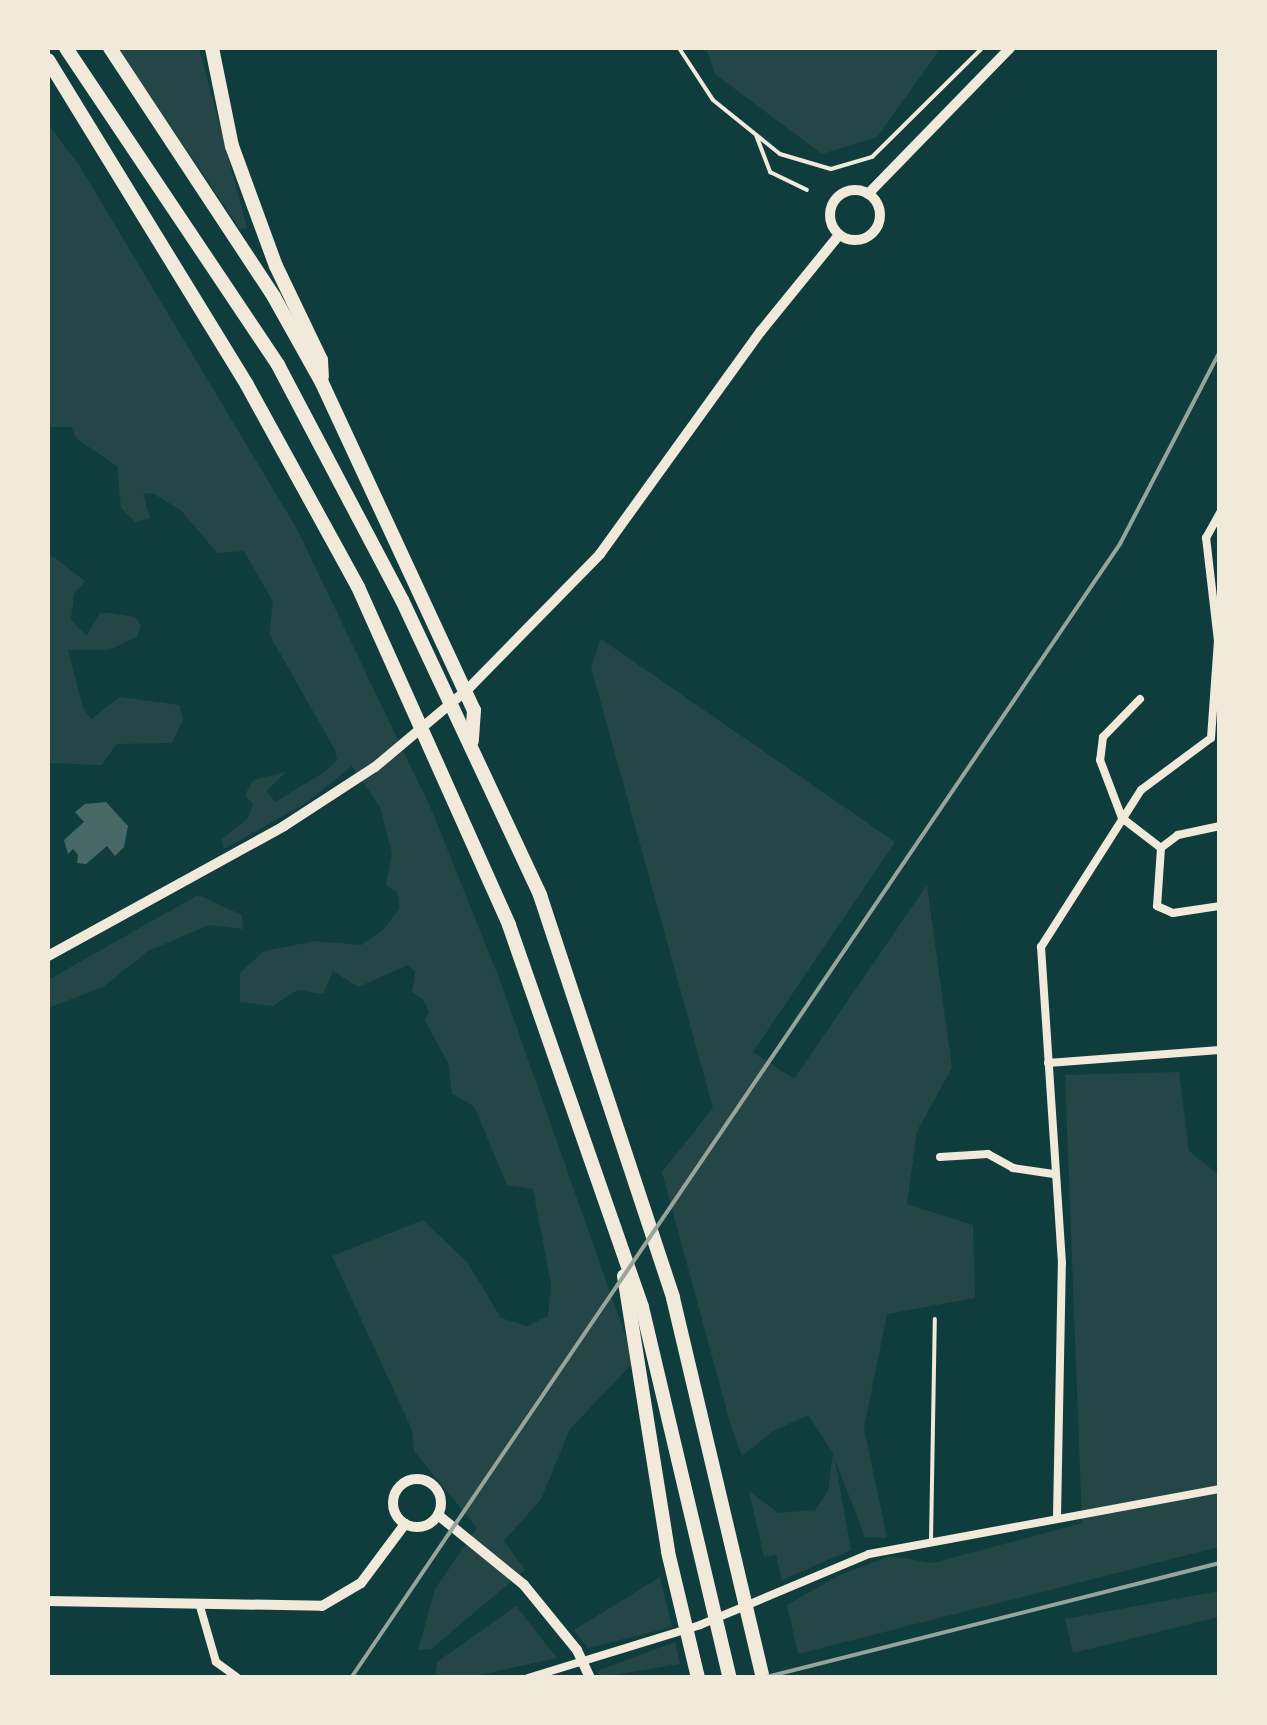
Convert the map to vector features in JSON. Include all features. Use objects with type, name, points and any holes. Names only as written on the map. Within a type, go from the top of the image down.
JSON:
[{"type":"highway","points":[[66,48],[278,365],[472,742],[540,895],[618,1118],[673,1298],[764,1678]]},
{"type":"highway","points":[[110,48],[274,297],[322,382],[474,710],[472,742]]},
{"type":"highway","points":[[212,48],[232,146],[282,280],[321,360],[322,382]]},
{"type":"highway","points":[[48,60],[248,385],[358,587],[509,925],[642,1307],[730,1678]]},
{"type":"highway","points":[[48,82],[65,87]]},
{"type":"highway","points":[[616,1230],[678,1592],[698,1678]]},
{"type":"street","points":[[868,194],[1010,48]]},
{"type":"street","points":[[854,190],[868,194],[879,211],[876,228],[855,240],[840,235],[830,214],[835,200],[854,190]]},
{"type":"street","points":[[48,956],[231,858],[375,767],[551,610],[600,554],[761,332],[840,235]]},
{"type":"street","points":[[1057,1517],[1062,1263],[1041,947],[1122,818],[1162,768],[1216,738],[1218,641],[1206,538],[1220,513]]},
{"type":"street","points":[[1140,699],[1103,736],[1100,760],[1122,818],[1161,848]]},
{"type":"street","points":[[1220,826],[1178,835],[1161,848],[1157,906],[1173,913],[1220,906]]},
{"type":"street","points":[[1048,1062],[1220,1050]]},
{"type":"street","points":[[940,1157],[988,1154],[1014,1168],[1054,1174]]},
{"type":"street","points":[[415,1479],[438,1490],[438,1515],[419,1528],[405,1524],[395,1514],[394,1495],[415,1479]]},
{"type":"street","points":[[528,1678],[700,1625],[869,1554],[931,1539],[1220,1489]]},
{"type":"street","points":[[438,1515],[513,1575],[577,1650],[590,1678]]},
{"type":"street","points":[[48,1600],[322,1606],[361,1583],[405,1524]]},
{"type":"street","points":[[200,1603],[216,1662],[238,1678]]},
{"type":"lane","points":[[679,48],[687,68],[756,135],[803,166],[856,165],[916,117],[982,48]]},
{"type":"lane","points":[[756,135],[770,172],[807,190]]},
{"type":"lane","points":[[931,1539],[935,1319]]},
{"type":"shaded area","points":[[118,48],[199,48],[247,228],[240,229]]},
{"type":"shaded area","points":[[706,48],[933,48],[938,52],[877,137],[822,154],[715,74]]},
{"type":"shaded area","points":[[48,124],[79,165],[297,529],[432,811],[501,983],[629,1346],[631,1365],[570,1429],[541,1499],[504,1541],[525,1570],[431,1649],[418,1650],[435,1589],[477,1528],[414,1451],[412,1430],[332,1256],[423,1220],[467,1262],[501,1318],[527,1326],[548,1316],[551,1285],[533,1189],[507,1185],[474,1106],[452,1094],[448,1063],[425,1021],[429,1011],[423,999],[412,992],[415,972],[408,965],[358,987],[333,971],[323,994],[297,990],[273,1006],[240,1002],[240,973],[264,951],[315,941],[361,945],[383,930],[399,909],[398,893],[386,885],[392,853],[380,807],[352,766],[306,803],[224,849],[221,840],[248,818],[253,804],[245,795],[253,780],[286,772],[266,791],[275,802],[323,773],[337,760],[335,750],[269,634],[273,602],[244,551],[217,553],[181,510],[152,493],[143,494],[150,518],[135,522],[121,508],[117,466],[77,439],[71,427],[48,427]]},
{"type":"shaded area","points":[[48,553],[85,581],[74,594],[71,619],[87,635],[100,613],[135,617],[141,626],[137,637],[109,650],[68,650],[83,708],[91,719],[120,697],[179,705],[183,719],[172,743],[117,744],[101,765],[48,763]]},
{"type":"shaded area","points":[[601,639],[895,842],[753,1052],[794,1079],[927,885],[952,1068],[917,1131],[907,1204],[973,1225],[975,1298],[887,1314],[864,1428],[887,1538],[865,1537],[835,1460],[851,1550],[782,1580],[776,1555],[764,1557],[749,1491],[778,1513],[815,1510],[828,1491],[833,1453],[808,1415],[773,1431],[742,1456],[730,1423],[662,1172],[713,1108],[591,667]]},
{"type":"shaded area","points":[[198,895],[242,915],[243,929],[209,925],[148,951],[103,987],[48,1008],[48,980]]},
{"type":"shaded area","points":[[1179,1072],[1189,1151],[1219,1175],[1219,1547],[798,1654],[787,1605],[840,1575],[890,1556],[933,1563],[1082,1523],[1065,1075]]},
{"type":"shaded area","points":[[660,1577],[672,1627],[588,1648],[574,1630]]},
{"type":"shaded area","points":[[1219,1591],[1219,1617],[1073,1653],[1065,1619]]},
{"type":"shaded area","points":[[516,1606],[557,1658],[471,1677],[435,1677],[437,1662]]},
{"type":"shaded area","points":[[675,1642],[680,1664],[600,1677],[597,1671]]},
{"type":"building","points":[[106,802],[128,826],[124,847],[115,856],[107,846],[86,864],[77,863],[78,855],[73,849],[68,854],[64,840],[84,822],[75,812],[85,804]]},
{"type":"railway","points":[[351,1678],[1120,544],[1220,351]]},
{"type":"railway","points":[[762,1678],[1220,1563]]}]
